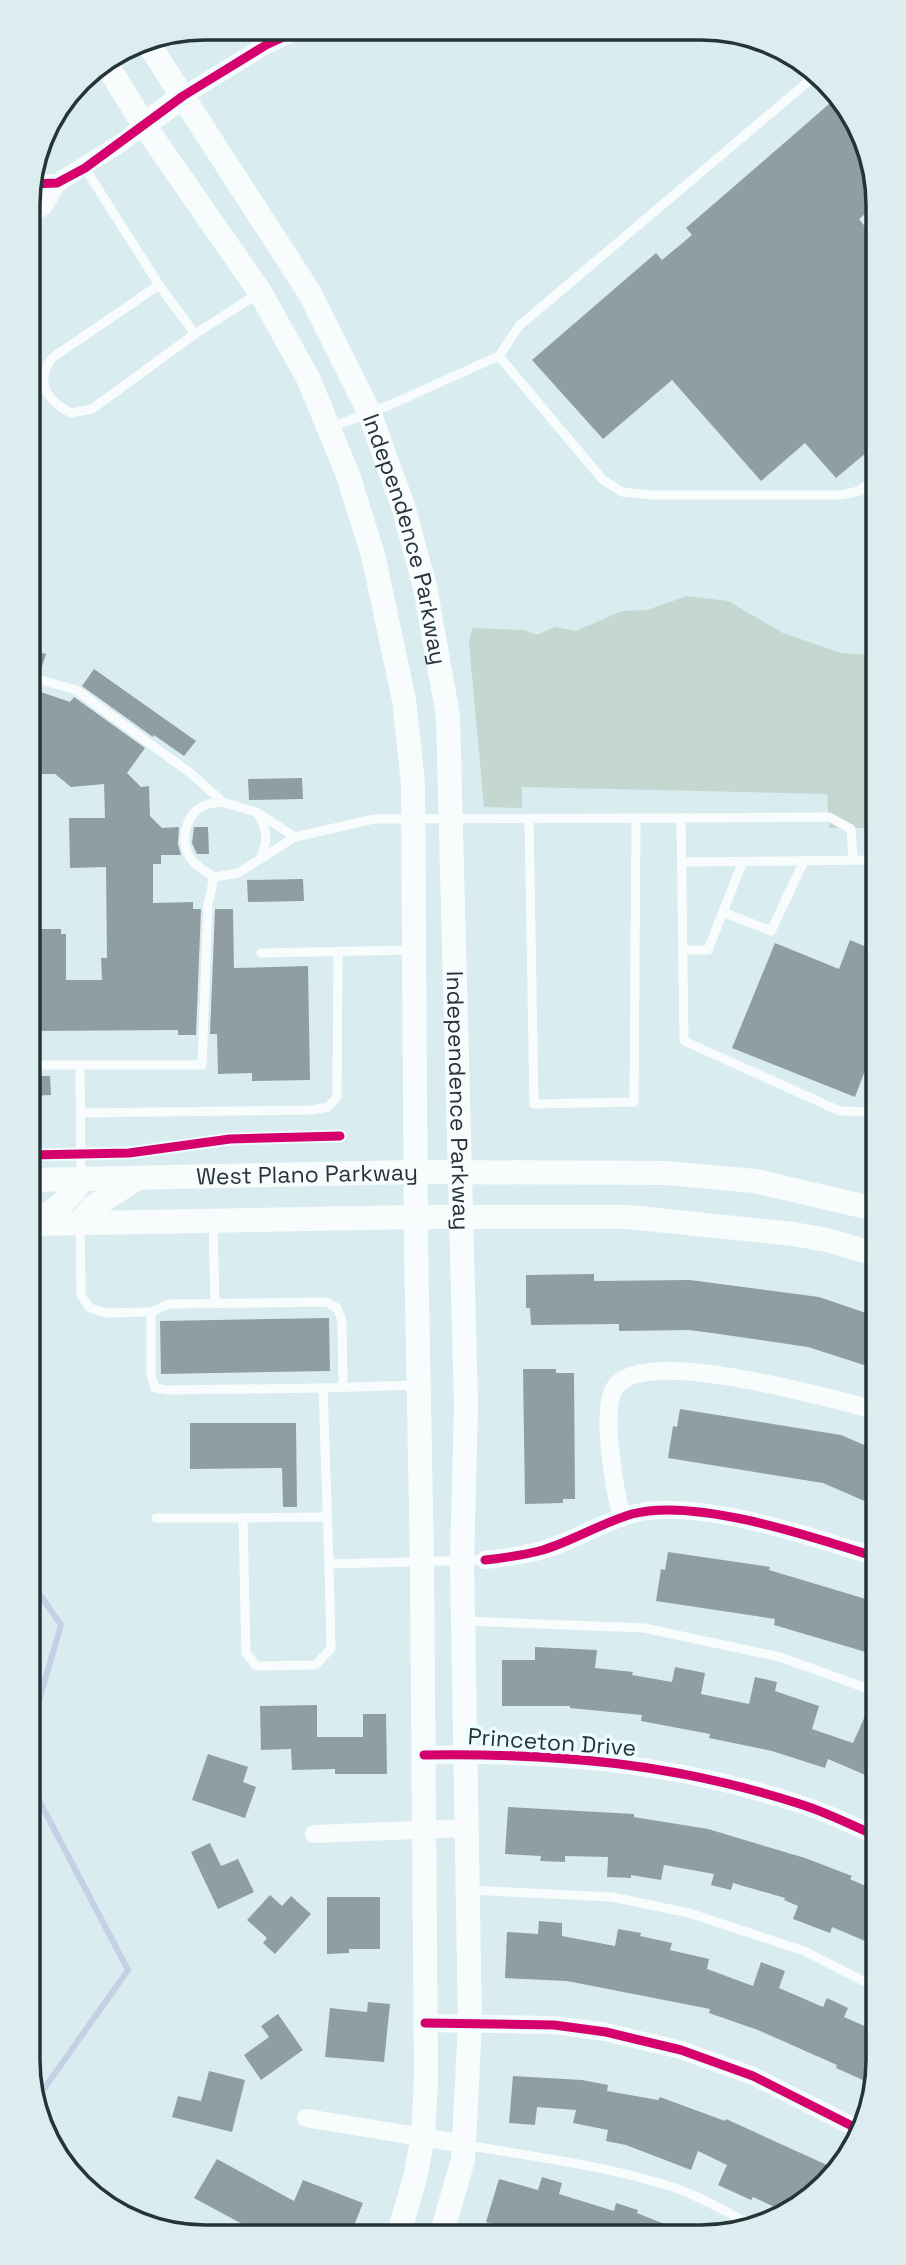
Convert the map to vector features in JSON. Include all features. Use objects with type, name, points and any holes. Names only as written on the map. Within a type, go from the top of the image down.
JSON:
[{"type":"main road","name":"Independence Parkway","points":[[152,49],[309,292],[369,412],[403,506],[425,587],[448,716],[466,1406],[473,1560],[462,1621],[470,2024],[463,2160],[444,2225]]},
{"type":"main road","name":"Independence Parkway","points":[[110,71],[144,125],[260,292],[309,378],[348,475],[373,555],[404,700],[413,783],[415,1217],[422,1562],[425,2023],[423,2136],[415,2178],[401,2225]]},
{"type":"main road","points":[[144,125],[183,96]]},
{"type":"main road","name":"West Plano Parkway","points":[[40,1180],[415,1172],[665,1172],[755,1181],[865,1207]]},
{"type":"main road","points":[[80,1223],[93,1207],[136,1179]]},
{"type":"main road","points":[[40,1218],[64,1203],[75,1192],[81,1180]]},
{"type":"main road","name":"West Plano Parkway","points":[[40,1224],[415,1217],[628,1217],[793,1234],[865,1251]]},
{"type":"street","points":[[183,96],[273,41]]},
{"type":"street","points":[[42,184],[57,183],[85,168],[144,125]]},
{"type":"street","points":[[41,208],[57,183]]},
{"type":"street","points":[[622,1518],[608,1434],[615,1387],[627,1377],[658,1370],[738,1377],[865,1407]]},
{"type":"street","points":[[473,1560],[506,1558],[544,1549],[622,1518],[653,1511],[695,1512],[747,1521],[865,1554]]},
{"type":"street","name":"Princeton Drive","points":[[424,1755],[546,1756],[618,1763],[705,1777],[806,1806],[865,1831]]},
{"type":"street","points":[[314,1834],[467,1829]]},
{"type":"street","points":[[425,2023],[554,2025],[606,2032],[681,2050],[753,2076],[852,2126]]},
{"type":"street","points":[[306,2118],[464,2144]]},
{"type":"lane","points":[[330,427],[499,356],[519,326],[809,81]]},
{"type":"lane","points":[[85,168],[159,285],[195,334]]},
{"type":"lane","points":[[159,285],[52,358],[44,369],[44,382],[47,395],[57,406],[71,413],[92,409],[195,334],[260,292]]},
{"type":"lane","points":[[499,356],[602,479],[622,492],[652,495],[841,495],[859,491],[866,486]]},
{"type":"lane","points":[[41,680],[76,690],[189,772],[223,802],[258,813],[295,837]]},
{"type":"lane","points":[[223,802],[206,805],[192,815],[185,839],[191,859],[214,877],[238,873],[295,837],[373,819],[829,817],[851,829],[853,860]]},
{"type":"lane","points":[[258,813],[268,833],[259,860]]},
{"type":"lane","points":[[529,819],[534,1104],[634,1102],[636,818]]},
{"type":"lane","points":[[681,818],[684,1041],[840,1111],[866,1112]]},
{"type":"lane","points":[[682,862],[866,860]]},
{"type":"lane","points":[[683,950],[708,950],[743,861]]},
{"type":"lane","points":[[723,912],[771,931],[804,861]]},
{"type":"lane","points":[[41,1065],[202,1065],[208,904],[214,877]]},
{"type":"lane","points":[[261,953],[415,950]]},
{"type":"lane","points":[[80,1113],[312,1110],[328,1107],[337,1097],[338,951]]},
{"type":"lane","points":[[80,1065],[81,1180]]},
{"type":"lane","points":[[213,1220],[215,1304]]},
{"type":"lane","points":[[80,1223],[80,1288],[81,1295],[90,1308],[106,1313],[151,1312],[169,1304],[326,1302],[337,1308],[342,1320],[343,1387]]},
{"type":"lane","points":[[151,1312],[151,1375],[155,1388],[167,1390],[418,1385]]},
{"type":"lane","points":[[243,1518],[246,1653],[256,1666],[316,1665],[331,1648],[323,1388]]},
{"type":"lane","points":[[156,1518],[328,1517]]},
{"type":"lane","points":[[329,1564],[473,1560]]},
{"type":"lane","points":[[462,1621],[644,1628],[780,1657],[865,1688]]},
{"type":"lane","points":[[468,1890],[612,1897],[689,1913],[804,1951],[865,1982]]},
{"type":"lane","points":[[464,2144],[589,2166],[657,2182],[697,2196],[741,2219]]},
{"type":"shaded area","points":[[687,596],[728,601],[783,633],[841,653],[866,655],[866,828],[829,828],[827,794],[522,787],[522,808],[484,807],[469,643],[472,628],[524,630],[537,635],[555,627],[576,631],[622,611],[647,610]]},
{"type":"building","points":[[830,103],[832,105],[853,142],[860,163],[866,205],[866,213],[859,219],[866,228],[866,453],[836,478],[805,443],[761,481],[672,380],[603,439],[532,360],[656,253],[662,260],[692,235],[686,228]]},
{"type":"building","points":[[41,652],[46,654],[41,671]]},
{"type":"building","points":[[94,669],[196,741],[184,756],[82,686]]},
{"type":"building","points":[[41,692],[70,702],[74,697],[145,748],[127,773],[141,787],[149,786],[150,816],[162,828],[179,827],[178,844],[181,855],[161,855],[161,864],[153,864],[153,903],[193,902],[193,909],[201,909],[196,1035],[178,1035],[178,1030],[41,1031],[41,929],[61,929],[61,934],[66,934],[66,980],[102,980],[101,958],[107,958],[106,867],[70,868],[69,818],[105,818],[104,784],[71,787],[55,774],[41,774]]},
{"type":"building","points":[[302,778],[303,799],[249,800],[248,779]]},
{"type":"building","points":[[194,827],[208,827],[209,854],[197,854],[192,843]]},
{"type":"building","points":[[303,879],[304,901],[248,902],[247,880]]},
{"type":"building","points":[[215,909],[233,909],[234,968],[308,966],[310,1080],[252,1081],[252,1073],[218,1074],[217,1034],[210,1034]]},
{"type":"building","points":[[850,940],[866,947],[866,1069],[855,1097],[732,1048],[775,943],[839,969]]},
{"type":"building","points":[[41,1076],[50,1076],[51,1095],[41,1096]]},
{"type":"building","points":[[594,1274],[594,1281],[690,1280],[819,1297],[865,1313],[865,1366],[808,1347],[689,1330],[619,1331],[619,1324],[531,1325],[530,1308],[526,1308],[526,1275]]},
{"type":"building","points":[[329,1318],[330,1371],[161,1374],[160,1321]]},
{"type":"building","points":[[523,1369],[556,1369],[556,1373],[574,1373],[575,1499],[563,1499],[563,1503],[525,1504]]},
{"type":"building","points":[[680,1409],[841,1435],[865,1445],[865,1501],[823,1483],[668,1458],[673,1426],[677,1427]]},
{"type":"building","points":[[190,1423],[296,1423],[297,1507],[283,1507],[282,1468],[190,1469]]},
{"type":"building","points":[[668,1552],[770,1567],[769,1570],[865,1599],[865,1652],[774,1625],[775,1619],[656,1601],[661,1569],[665,1570]]},
{"type":"building","points":[[535,1647],[597,1650],[595,1668],[633,1672],[632,1675],[672,1682],[675,1667],[705,1673],[701,1694],[749,1704],[755,1677],[777,1682],[775,1691],[819,1706],[812,1729],[853,1743],[865,1716],[865,1775],[828,1759],[825,1768],[772,1751],[709,1738],[710,1734],[641,1721],[642,1715],[570,1706],[502,1706],[502,1660],[535,1660]]},
{"type":"building","points":[[317,1705],[317,1737],[363,1737],[363,1714],[386,1714],[387,1774],[335,1774],[335,1769],[292,1770],[291,1749],[261,1750],[260,1706]]},
{"type":"building","points":[[208,1754],[248,1767],[243,1782],[256,1787],[245,1818],[192,1800]]},
{"type":"building","points":[[508,1807],[634,1814],[634,1817],[708,1829],[805,1858],[852,1876],[850,1879],[865,1886],[865,1941],[832,1927],[830,1933],[793,1919],[798,1906],[784,1900],[785,1898],[733,1883],[731,1890],[711,1885],[714,1874],[664,1865],[661,1880],[631,1875],[631,1878],[607,1877],[608,1857],[565,1856],[565,1862],[540,1861],[541,1856],[505,1854]]},
{"type":"building","points":[[210,1843],[221,1866],[238,1859],[254,1892],[218,1909],[191,1852]]},
{"type":"building","points":[[270,1895],[282,1906],[291,1896],[311,1914],[275,1954],[263,1943],[267,1938],[247,1920]]},
{"type":"building","points":[[327,1897],[380,1897],[380,1949],[349,1949],[349,1953],[327,1954]]},
{"type":"building","points":[[539,1921],[562,1923],[562,1936],[615,1946],[618,1929],[641,1933],[640,1936],[672,1943],[670,1950],[709,1959],[707,1969],[753,1986],[761,1962],[785,1971],[779,1988],[823,2007],[827,1998],[848,2008],[844,2017],[865,2026],[864,2081],[836,2068],[837,2065],[758,2030],[709,2013],[710,2009],[567,1981],[505,1978],[507,1932],[538,1934]]},
{"type":"building","points":[[368,2002],[390,2004],[384,2062],[325,2057],[330,2008],[367,2012]]},
{"type":"building","points":[[278,2014],[303,2050],[261,2080],[244,2055],[269,2037],[261,2026]]},
{"type":"building","points":[[209,2071],[245,2080],[232,2132],[172,2117],[178,2096],[201,2101]]},
{"type":"building","points":[[513,2076],[582,2080],[608,2085],[607,2091],[658,2100],[660,2097],[725,2121],[726,2119],[828,2165],[810,2184],[775,2207],[718,2185],[727,2165],[698,2151],[691,2170],[626,2145],[606,2141],[608,2130],[573,2123],[576,2110],[537,2107],[535,2125],[509,2123]]},
{"type":"building","points":[[217,2159],[294,2201],[303,2180],[363,2203],[354,2225],[244,2225],[194,2198]]},
{"type":"building","points":[[542,2177],[562,2183],[559,2194],[614,2211],[616,2203],[638,2210],[637,2213],[667,2225],[497,2225],[486,2222],[499,2179],[538,2190]]},
{"type":"waterway","points":[[40,1595],[61,1625],[40,1696]]},
{"type":"waterway","points":[[40,1803],[128,1970],[44,2089]]},
{"type":"cycle path","points":[[42,184],[57,183],[85,168],[183,96],[275,41]]},
{"type":"cycle path","points":[[40,1155],[129,1153],[230,1139],[340,1136]]},
{"type":"cycle path","points":[[485,1560],[543,1550],[632,1514],[658,1510],[688,1511],[754,1522],[865,1554]]},
{"type":"cycle path","points":[[424,1755],[522,1756],[662,1770],[708,1779],[803,1805],[865,1831]]},
{"type":"cycle path","points":[[425,2023],[554,2025],[606,2032],[681,2050],[753,2076],[852,2126]]}]
